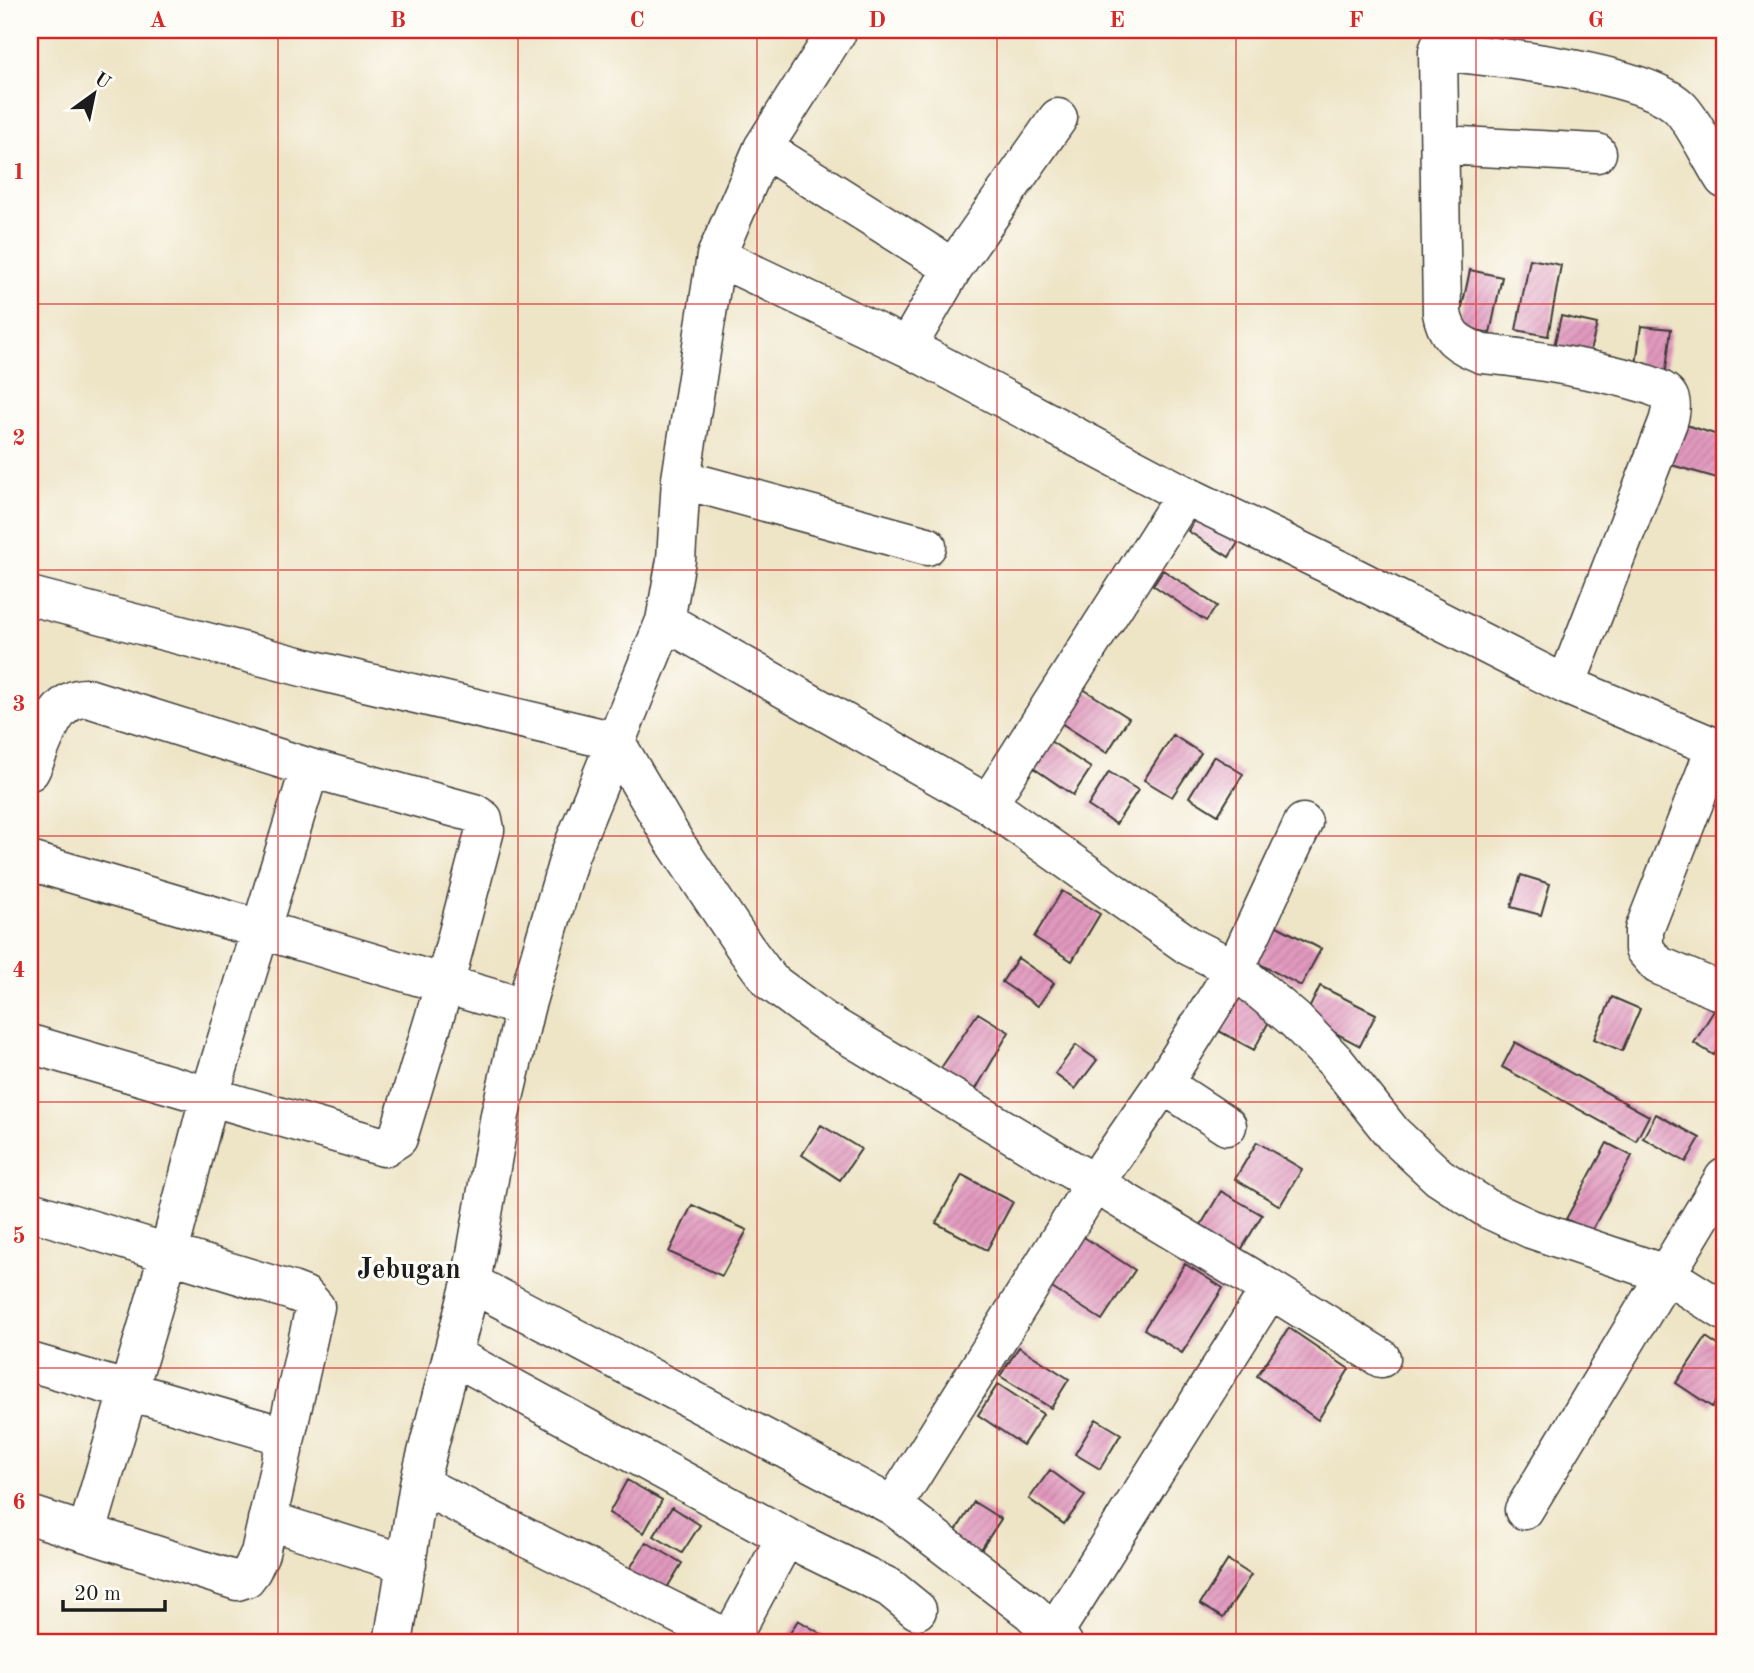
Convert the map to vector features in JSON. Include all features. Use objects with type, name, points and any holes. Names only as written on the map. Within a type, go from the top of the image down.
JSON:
[{"type":"street","points":[[393,1643],[419,1484],[471,1283],[500,1115],[526,1008],[570,854],[665,621],[676,559],[681,479],[716,256],[763,148],[838,30]]},
{"type":"street","points":[[1566,685],[1668,422],[1670,399],[1667,393],[1639,380],[1482,354],[1451,339],[1445,330],[1442,313],[1442,40],[1660,93],[1681,107],[1724,179]]},
{"type":"street","points":[[906,347],[953,268],[1058,118]]},
{"type":"street","points":[[1442,145],[1597,153]]},
{"type":"street","points":[[763,148],[953,268]]},
{"type":"street","points":[[716,256],[906,347],[1185,495],[1566,685],[1720,750],[1644,930],[1644,949],[1658,965],[1724,993]]},
{"type":"street","points":[[681,479],[927,546]]},
{"type":"street","points":[[988,804],[1185,495]]},
{"type":"street","points":[[47,600],[310,669],[615,741],[674,841],[770,981],[824,1021],[1381,1358]]},
{"type":"street","points":[[665,621],[988,804],[1189,946],[1235,969],[1295,1020],[1327,1053],[1393,1134],[1439,1177],[1488,1209],[1531,1229],[1665,1274],[1724,1311]]},
{"type":"street","points":[[30,771],[61,707],[76,698],[88,698],[310,768],[460,809],[483,819],[485,830],[444,986],[398,1138],[391,1145],[384,1147],[30,1044]]},
{"type":"street","points":[[87,1532],[168,1256],[209,1098],[310,768]]},
{"type":"street","points":[[893,1506],[1094,1184],[1163,1084],[1235,969],[1303,822]]},
{"type":"street","points":[[30,861],[444,986],[526,1008]]},
{"type":"street","points":[[1163,1084],[1227,1126]]},
{"type":"street","points":[[1524,1510],[1724,1178]]},
{"type":"street","points":[[30,1212],[168,1256],[292,1291],[311,1300],[314,1314],[284,1436],[260,1553],[246,1578],[237,1581],[30,1514]]},
{"type":"street","points":[[471,1283],[893,1506],[1031,1612],[1058,1638],[1270,1289]]},
{"type":"street","points":[[454,1356],[786,1537],[890,1588],[917,1611]]},
{"type":"street","points":[[30,1362],[284,1436]]},
{"type":"street","points":[[419,1484],[733,1642],[786,1537]]},
{"type":"street","points":[[267,1520],[407,1564]]},
{"type":"building","points":[[1530,259],[1561,265],[1548,336],[1516,330]]},
{"type":"building","points":[[1470,270],[1502,277],[1490,333],[1458,326]]},
{"type":"building","points":[[1561,316],[1597,324],[1587,363],[1552,355]]},
{"type":"building","points":[[1641,326],[1671,329],[1665,377],[1635,373]]},
{"type":"building","points":[[1680,423],[1724,437],[1724,480],[1668,464]]},
{"type":"building","points":[[1200,512],[1241,538],[1229,557],[1188,531]]},
{"type":"building","points":[[1163,570],[1217,606],[1206,621],[1153,585]]},
{"type":"building","points":[[1080,687],[1129,718],[1107,753],[1058,721]]},
{"type":"building","points":[[1173,735],[1201,753],[1172,797],[1144,780]]},
{"type":"building","points":[[1050,741],[1091,768],[1073,795],[1032,767]]},
{"type":"building","points":[[1214,756],[1243,774],[1218,815],[1189,797]]},
{"type":"building","points":[[1109,772],[1138,790],[1116,824],[1088,806]]},
{"type":"building","points":[[1521,875],[1550,884],[1541,915],[1511,907]]},
{"type":"building","points":[[1062,891],[1100,914],[1072,961],[1034,937]]},
{"type":"building","points":[[1275,925],[1321,949],[1301,986],[1256,962]]},
{"type":"building","points":[[1018,958],[1054,983],[1038,1006],[1002,982]]},
{"type":"building","points":[[1320,986],[1376,1014],[1360,1046],[1305,1017]]},
{"type":"building","points":[[1237,992],[1274,1012],[1254,1050],[1217,1030]]},
{"type":"building","points":[[1612,997],[1640,1009],[1622,1051],[1594,1039]]},
{"type":"building","points":[[1718,1004],[1724,1007],[1724,1038],[1714,1055],[1694,1043]]},
{"type":"building","points":[[978,1013],[1009,1032],[973,1094],[939,1071]]},
{"type":"building","points":[[1515,1042],[1649,1116],[1636,1141],[1502,1067]]},
{"type":"building","points":[[1076,1045],[1097,1060],[1075,1089],[1055,1074]]},
{"type":"building","points":[[1656,1114],[1700,1138],[1686,1162],[1643,1138]]},
{"type":"building","points":[[821,1125],[861,1149],[840,1180],[802,1155]]},
{"type":"building","points":[[1257,1142],[1302,1169],[1280,1206],[1235,1179]]},
{"type":"building","points":[[1607,1143],[1632,1156],[1591,1232],[1566,1219]]},
{"type":"building","points":[[962,1175],[1013,1202],[987,1250],[936,1223]]},
{"type":"building","points":[[1221,1191],[1262,1215],[1235,1260],[1195,1235]]},
{"type":"building","points":[[692,1205],[747,1230],[722,1276],[669,1252]]},
{"type":"building","points":[[1076,1232],[1135,1270],[1102,1320],[1044,1283]]},
{"type":"building","points":[[1185,1264],[1223,1288],[1182,1353],[1144,1329]]},
{"type":"building","points":[[1289,1328],[1349,1369],[1318,1420],[1257,1376]]},
{"type":"building","points":[[1706,1337],[1724,1349],[1724,1387],[1712,1407],[1676,1383]]},
{"type":"building","points":[[1019,1347],[1069,1379],[1051,1408],[1000,1376]]},
{"type":"building","points":[[998,1384],[1043,1414],[1023,1445],[978,1415]]},
{"type":"building","points":[[1096,1419],[1121,1434],[1100,1469],[1075,1454]]},
{"type":"building","points":[[1050,1470],[1085,1496],[1064,1524],[1029,1499]]},
{"type":"building","points":[[627,1480],[662,1500],[644,1533],[609,1513]]},
{"type":"building","points":[[974,1502],[1001,1519],[978,1554],[952,1537]]},
{"type":"building","points":[[672,1507],[700,1525],[682,1553],[654,1536]]},
{"type":"building","points":[[646,1542],[682,1563],[659,1601],[623,1580]]},
{"type":"building","points":[[1228,1560],[1251,1575],[1223,1618],[1200,1604]]},
{"type":"building","points":[[798,1620],[823,1635],[818,1643],[784,1643]]},
{"type":"district","name":"Jebugan","points":[[409,1268]]}]
